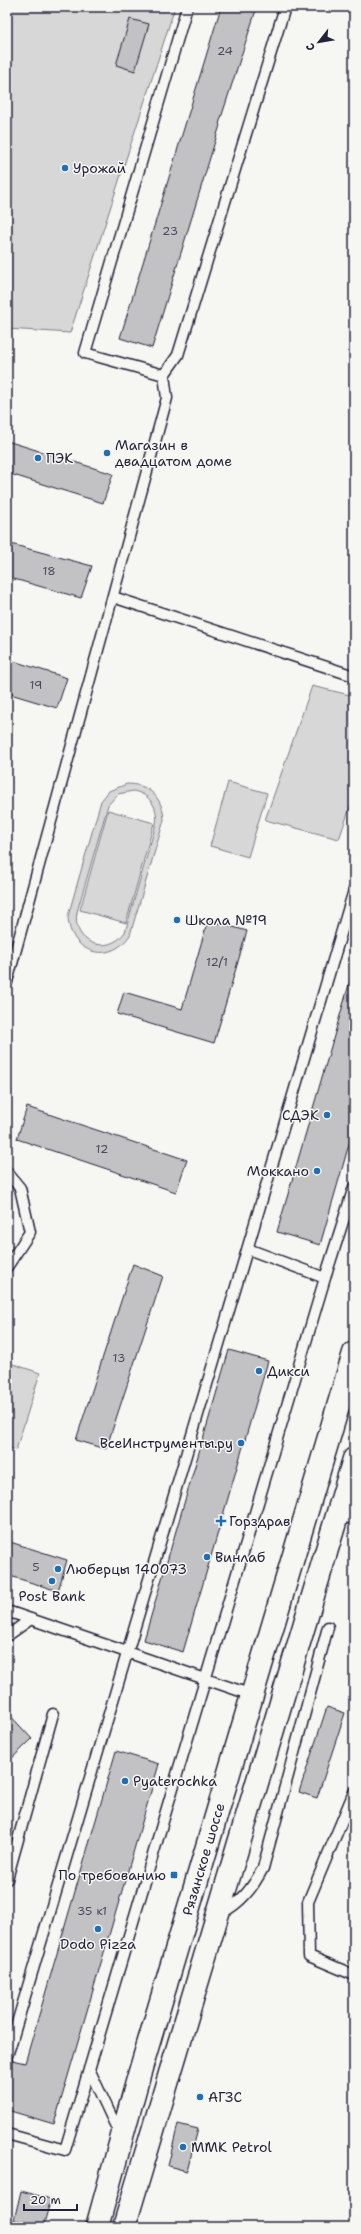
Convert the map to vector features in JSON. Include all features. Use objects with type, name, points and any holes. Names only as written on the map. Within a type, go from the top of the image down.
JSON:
[{"type":"main road","name":"Рязанское шоссе","points":[[97,2227],[121,2139],[354,1353]]},
{"type":"main road","points":[[124,2227],[217,1916],[346,1516],[354,1459]]},
{"type":"lane","points":[[164,375],[85,353],[186,7]]},
{"type":"lane","points":[[7,982],[168,398],[164,375],[178,355],[285,7]]},
{"type":"lane","points":[[113,597],[354,676]]},
{"type":"lane","points":[[7,2056],[9,2040],[248,1249],[354,890]]},
{"type":"lane","points":[[7,1172],[20,1188],[30,1232],[7,1267]]},
{"type":"lane","points":[[7,2134],[65,2150],[325,1278],[354,1187]]},
{"type":"lane","points":[[248,1249],[325,1278]]},
{"type":"lane","points":[[7,1611],[252,1695]]},
{"type":"lane","points":[[7,1636],[31,1619]]},
{"type":"lane","points":[[217,1916],[235,1906],[252,1889],[263,1868],[328,1628]]},
{"type":"lane","points":[[7,1879],[53,1714]]},
{"type":"lane","points":[[354,1792],[308,1902],[309,1956],[354,1976]]},
{"type":"lane","points":[[89,2069],[121,2139]]},
{"type":"shaded area","name":"Урожай","points":[[7,7],[175,7],[70,333],[7,329]]},
{"type":"shaded area","points":[[312,686],[354,696],[354,796],[339,839],[265,820]]},
{"type":"shaded area","points":[[228,782],[267,793],[248,857],[210,846]]},
{"type":"shaded area","points":[[127,784],[142,787],[148,790],[158,799],[163,812],[164,820],[130,935],[122,945],[112,950],[102,952],[92,951],[75,939],[70,929],[68,916],[101,801],[109,791]],"holes":[[[133,791],[149,799],[155,807],[157,818],[125,932],[118,940],[109,944],[101,945],[92,943],[85,939],[80,932],[77,923],[77,912],[108,805],[118,794]]]},
{"type":"shaded area","points":[[108,810],[154,823],[126,923],[80,910]]},
{"type":"shaded area","points":[[7,1362],[40,1373],[16,1450],[7,1447]]},
{"type":"building","points":[[221,7],[257,7],[219,124],[220,125],[152,348],[120,338]]},
{"type":"building","points":[[130,19],[149,24],[135,71],[116,65]]},
{"type":"building","points":[[7,441],[113,474],[103,503],[7,473]]},
{"type":"building","points":[[7,543],[92,566],[81,598],[7,577]]},
{"type":"building","points":[[7,659],[67,678],[57,708],[7,693]]},
{"type":"building","points":[[208,920],[247,931],[214,1043],[117,1014],[124,992],[182,1009]]},
{"type":"building","points":[[350,981],[354,982],[354,1127],[320,1245],[277,1232]]},
{"type":"building","points":[[27,1107],[187,1160],[176,1192],[17,1139]]},
{"type":"building","points":[[133,1264],[163,1276],[106,1449],[76,1440]]},
{"type":"building","points":[[229,1350],[268,1361],[183,1652],[144,1640]]},
{"type":"building","points":[[7,1541],[67,1560],[58,1591],[7,1575]]},
{"type":"building","points":[[327,1707],[345,1713],[317,1798],[299,1792]]},
{"type":"building","points":[[7,1712],[32,1739],[7,1763]]},
{"type":"building","points":[[116,1751],[159,1764],[54,2124],[7,2110],[7,2062],[12,2060],[25,2063]]},
{"type":"building","points":[[178,2124],[198,2129],[187,2171],[168,2166]]},
{"type":"building","points":[[21,2191],[51,2199],[43,2227],[14,2220]]},
{"type":"place","name":"Урожай","points":[[65,168]]},
{"type":"place","name":"Магазин в двадцатом доме","points":[[107,453]]},
{"type":"place","name":"ПЭК","points":[[38,458]]},
{"type":"place","name":"Школа №19","points":[[177,920]]},
{"type":"place","name":"СДЭК","points":[[327,1115]]},
{"type":"place","name":"Моккано","points":[[317,1171]]},
{"type":"place","name":"Дикси","points":[[259,1371]]},
{"type":"place","name":"ВсеИнструменты.ру","points":[[241,1443]]},
{"type":"place","name":"Горздрав","points":[[221,1521]]},
{"type":"place","name":"Винлаб","points":[[207,1557]]},
{"type":"place","name":"Люберцы 140073","points":[[58,1569]]},
{"type":"place","name":"Post Bank","points":[[52,1581]]},
{"type":"place","name":"Pyaterochka","points":[[125,1781]]},
{"type":"place","name":"По требованию","points":[[174,1875]]},
{"type":"place","name":"Dodo Pizza","points":[[98,1929]]},
{"type":"place","name":"АГЗС","points":[[200,2097]]},
{"type":"place","name":"MMK Petrol","points":[[183,2147]]}]
